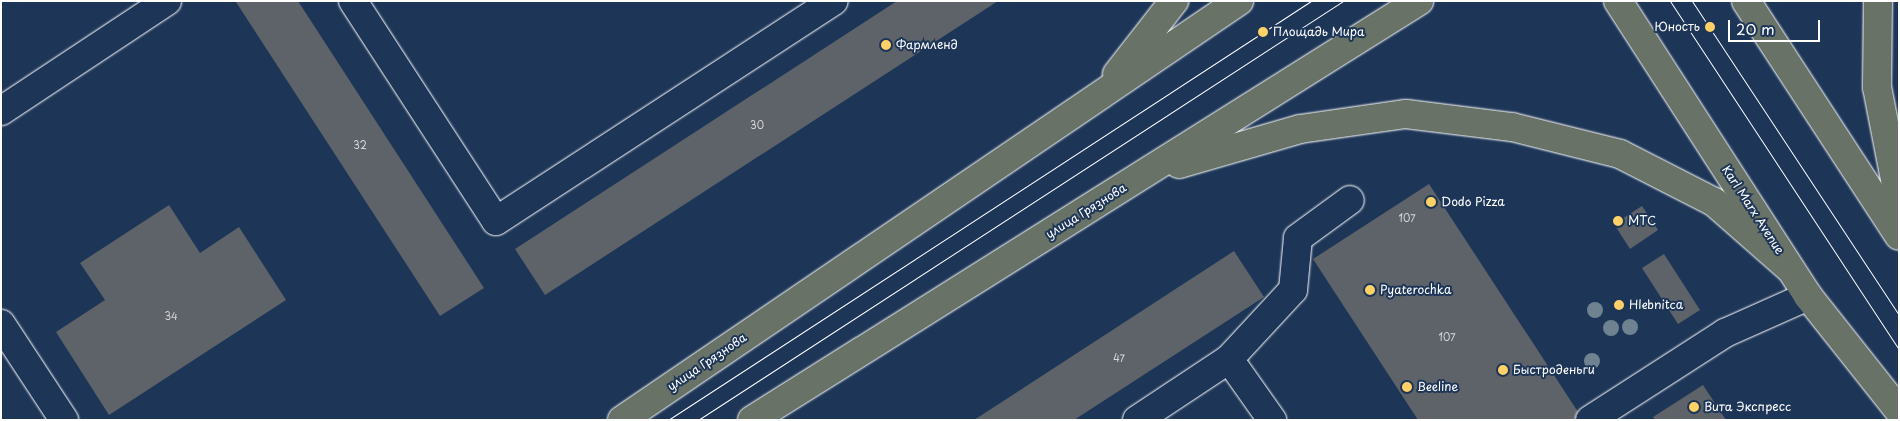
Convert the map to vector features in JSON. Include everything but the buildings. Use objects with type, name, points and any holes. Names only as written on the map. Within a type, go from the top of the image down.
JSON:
[{"type":"main road","points":[[1101,95],[1174,1]]},
{"type":"main road","name":"улица Грязнова","points":[[622,420],[1239,1]]},
{"type":"main road","name":"улица Грязнова","points":[[752,420],[1419,1]]},
{"type":"main road","name":"Karl Marx Avenue","points":[[1618,1],[1808,296],[1899,411]]},
{"type":"main road","points":[[1746,1],[1899,236]]},
{"type":"main road","points":[[1878,1],[1878,87],[1899,200]]},
{"type":"main road","points":[[1148,172],[1300,129],[1406,114],[1512,126],[1620,154],[1706,197],[1789,268]]},
{"type":"lane","points":[[1,111],[167,1]]},
{"type":"lane","points":[[352,1],[496,220],[834,1]]},
{"type":"lane","points":[[1137,420],[1229,359],[1293,290],[1298,238],[1350,200]]},
{"type":"lane","points":[[1590,420],[1724,333],[1808,296]]},
{"type":"lane","points":[[1,324],[64,420]]},
{"type":"lane","points":[[1229,359],[1272,420]]},
{"type":"tram line","points":[[668,420],[1311,1]]},
{"type":"tram line","points":[[698,420],[1343,1]]},
{"type":"tram line","points":[[1670,1],[1899,349]]},
{"type":"tram line","points":[[1692,1],[1899,315]]},
{"type":"place","name":"Юность","points":[[1710,27]]},
{"type":"place","name":"Площадь Мира","points":[[1263,32]]},
{"type":"place","name":"Фармленд","points":[[886,45]]},
{"type":"place","name":"Dodo Pizza","points":[[1431,202]]},
{"type":"place","name":"МТС","points":[[1618,221]]},
{"type":"place","name":"Pyaterochka","points":[[1370,290]]},
{"type":"place","name":"Hlebnitca","points":[[1619,305]]},
{"type":"place","name":"Быстроденьги","points":[[1503,370]]},
{"type":"place","name":"Beeline","points":[[1407,387]]},
{"type":"place","name":"Вита Экспресс","points":[[1694,407]]}]
